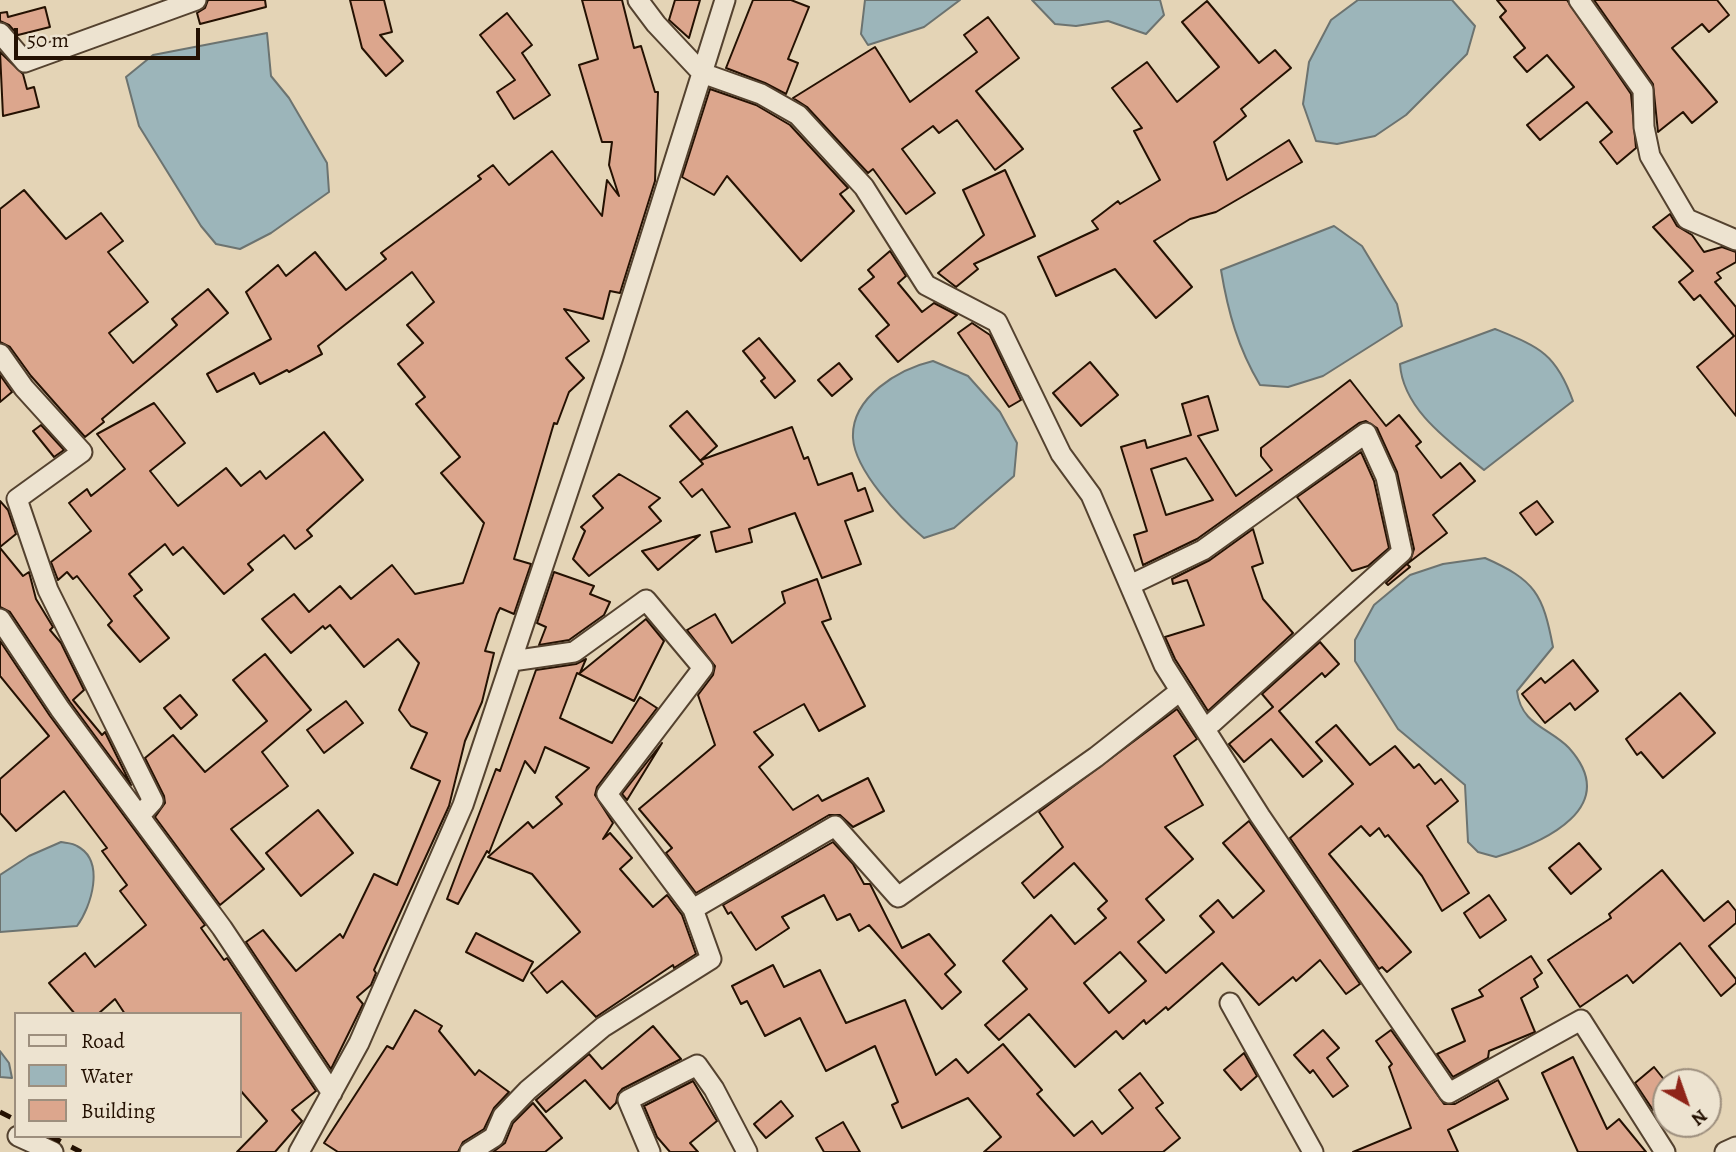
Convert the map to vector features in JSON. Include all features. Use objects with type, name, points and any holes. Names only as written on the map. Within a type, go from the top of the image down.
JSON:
[{"type":"street","points":[[0,33],[25,62],[196,0]]},
{"type":"street","points":[[638,0],[656,24],[702,73],[761,94],[798,115],[864,187],[926,285],[997,322],[1061,454],[1091,495],[1164,665],[1260,816],[1448,1093],[1581,1020],[1665,1152]]},
{"type":"street","points":[[299,1152],[359,1043],[463,805],[613,357],[725,0]]},
{"type":"street","points":[[1579,0],[1643,90],[1644,127],[1650,156],[1687,219],[1736,241]]},
{"type":"street","points":[[0,354],[24,388],[82,452],[17,499],[48,590],[153,801],[141,814]]},
{"type":"street","points":[[1130,585],[1203,550],[1366,433],[1386,477],[1402,552],[1212,723]]},
{"type":"street","points":[[470,1152],[494,1137],[503,1116],[528,1090],[603,1027],[711,959],[693,909],[607,794],[703,668],[646,600],[574,652],[512,661]]},
{"type":"street","points":[[0,619],[60,709],[141,814],[222,928],[332,1093]]},
{"type":"street","points":[[693,909],[835,826],[898,897],[1096,757],[1180,691]]},
{"type":"street","points":[[1230,1003],[1314,1152]]},
{"type":"street","points":[[650,1152],[628,1100],[697,1065],[714,1089],[747,1152]]},
{"type":"street","points":[[22,1138],[53,1152]]},
{"type":"street","points":[[1726,1152],[1736,1147]]},
{"type":"water","points":[[865,0],[960,0],[924,27],[868,45],[861,34]]},
{"type":"water","points":[[1032,0],[1160,0],[1164,15],[1146,34],[1108,21],[1076,26],[1055,24]]},
{"type":"water","points":[[1358,0],[1452,0],[1475,26],[1467,54],[1406,115],[1375,136],[1337,144],[1316,141],[1303,104],[1309,62],[1331,20]]},
{"type":"water","points":[[267,33],[271,76],[289,98],[327,163],[329,192],[271,233],[240,249],[216,244],[201,226],[139,126],[126,77],[153,55]]},
{"type":"water","points":[[1334,226],[1362,246],[1397,304],[1402,326],[1323,376],[1288,387],[1260,385],[1235,329],[1221,270]]},
{"type":"water","points":[[1495,329],[1535,347],[1544,354],[1560,372],[1573,401],[1484,470],[1430,424],[1410,396],[1403,381],[1400,364]]},
{"type":"water","points":[[933,361],[968,376],[1000,412],[1017,443],[1014,476],[954,528],[924,538],[903,519],[870,479],[856,451],[853,438],[854,423],[868,398],[892,378]]},
{"type":"water","points":[[1485,558],[1526,582],[1540,601],[1553,647],[1517,691],[1530,719],[1569,748],[1583,769],[1587,788],[1582,804],[1571,819],[1536,842],[1496,857],[1478,852],[1468,842],[1465,785],[1398,729],[1355,661],[1355,640],[1374,605],[1410,575],[1443,564]]},
{"type":"water","points":[[61,842],[75,845],[86,853],[91,862],[91,896],[77,926],[0,932],[0,875],[29,856]]},
{"type":"water","points":[[0,1051],[9,1063],[12,1078],[0,1077]]},
{"type":"building","points":[[208,0],[265,0],[266,7],[200,24],[197,13],[205,8]]},
{"type":"building","points":[[350,0],[384,0],[392,32],[380,35],[403,61],[386,76],[362,48]]},
{"type":"building","points":[[582,0],[622,0],[634,48],[641,46],[655,92],[658,92],[655,181],[620,293],[610,291],[603,319],[564,309],[589,341],[566,358],[584,378],[569,392],[557,424],[554,423],[514,559],[531,564],[514,614],[500,608],[497,614],[485,651],[494,653],[482,702],[465,741],[449,806],[374,970],[376,973],[371,985],[357,997],[363,1004],[331,1069],[246,942],[263,930],[296,971],[340,934],[343,938],[374,874],[397,885],[440,781],[411,768],[427,733],[411,726],[399,710],[419,663],[398,639],[364,667],[330,625],[325,629],[323,626],[291,653],[262,619],[294,594],[309,612],[340,586],[351,599],[392,565],[415,594],[463,583],[484,523],[441,473],[460,457],[416,404],[425,397],[398,364],[423,343],[407,325],[434,302],[412,272],[318,346],[322,354],[289,372],[287,370],[260,384],[254,373],[217,392],[207,374],[271,339],[246,292],[278,265],[286,276],[315,252],[346,290],[386,259],[381,253],[481,179],[478,176],[493,165],[509,185],[552,151],[602,216],[607,180],[619,196],[609,165],[612,142],[602,142],[579,65],[598,59]]},
{"type":"building","points":[[675,0],[700,0],[689,38],[669,20]]},
{"type":"building","points":[[753,0],[791,0],[809,7],[788,59],[798,63],[786,94],[726,68]]},
{"type":"building","points":[[1497,0],[1567,0],[1631,94],[1636,148],[1617,164],[1600,142],[1612,132],[1587,102],[1540,140],[1527,125],[1574,87],[1547,55],[1527,72],[1514,57],[1525,48],[1500,17],[1506,11]]},
{"type":"building","points":[[1594,0],[1717,0],[1729,15],[1709,32],[1702,24],[1672,48],[1717,102],[1692,123],[1683,112],[1658,132],[1653,84]]},
{"type":"building","points":[[1207,1],[1259,63],[1275,50],[1291,68],[1241,109],[1246,116],[1214,142],[1227,180],[1289,140],[1302,162],[1216,212],[1190,219],[1154,241],[1192,287],[1156,318],[1115,269],[1056,296],[1038,257],[1098,229],[1092,221],[1118,201],[1120,204],[1160,180],[1134,131],[1142,128],[1112,88],[1147,62],[1177,102],[1219,67],[1182,22]]},
{"type":"building","points":[[45,7],[50,27],[18,35],[9,25],[0,21],[0,13],[7,12],[8,17]]},
{"type":"building","points":[[507,13],[532,45],[522,53],[550,95],[514,119],[497,92],[515,80],[480,35]]},
{"type":"building","points":[[988,17],[1019,58],[976,91],[1023,149],[995,170],[957,120],[939,133],[933,126],[902,149],[935,193],[906,214],[873,169],[868,173],[807,107],[793,98],[875,47],[910,102],[977,52],[964,35]]},
{"type":"building","points":[[0,52],[23,74],[27,89],[34,87],[39,107],[3,116]]},
{"type":"building","points":[[710,89],[756,105],[790,125],[848,188],[840,194],[854,211],[801,261],[727,176],[714,195],[682,177]]},
{"type":"building","points":[[1005,170],[1035,236],[974,264],[978,269],[956,287],[938,273],[984,235],[963,190]]},
{"type":"building","points":[[24,190],[66,239],[101,213],[123,241],[108,252],[148,302],[109,333],[133,363],[177,325],[172,319],[208,289],[228,313],[102,419],[104,422],[85,437],[31,376],[10,347],[0,342],[0,209]]},
{"type":"building","points":[[1670,214],[1677,226],[1692,235],[1704,252],[1722,247],[1736,252],[1736,262],[1717,273],[1721,278],[1715,282],[1736,307],[1736,416],[1697,367],[1734,336],[1700,295],[1694,300],[1679,282],[1693,271],[1653,227]]},
{"type":"building","points":[[890,251],[906,276],[898,283],[922,312],[934,303],[957,315],[898,362],[876,336],[889,325],[859,289],[874,277],[868,270]]},
{"type":"building","points":[[972,323],[990,335],[1021,400],[1009,407],[958,333]]},
{"type":"building","points":[[759,338],[795,381],[775,398],[761,381],[765,378],[743,351]]},
{"type":"building","points":[[1090,362],[1118,395],[1081,426],[1053,393]]},
{"type":"building","points":[[839,363],[852,379],[832,396],[818,380]]},
{"type":"building","points":[[0,375],[12,392],[0,402]]},
{"type":"building","points":[[1350,380],[1386,426],[1399,415],[1421,442],[1416,446],[1441,478],[1460,463],[1475,481],[1433,515],[1447,533],[1407,564],[1410,567],[1388,585],[1386,583],[1410,561],[1414,549],[1397,472],[1377,428],[1366,421],[1359,423],[1197,539],[1143,565],[1134,535],[1147,531],[1121,447],[1145,440],[1147,448],[1191,435],[1182,404],[1208,396],[1218,430],[1198,436],[1236,496],[1272,470],[1261,456],[1261,448]],"holes":[[[1186,458],[1213,500],[1166,515],[1151,469]]]},
{"type":"building","points":[[154,403],[185,443],[150,471],[178,506],[226,468],[241,486],[260,471],[266,479],[324,432],[363,480],[307,530],[312,536],[295,549],[284,535],[248,564],[253,570],[224,594],[183,547],[173,555],[165,544],[129,574],[142,590],[134,596],[169,638],[140,662],[108,625],[112,621],[77,576],[73,579],[67,572],[58,580],[51,562],[91,531],[69,503],[87,489],[91,496],[125,469],[97,434]]},
{"type":"building","points":[[687,411],[717,446],[701,460],[792,427],[804,459],[808,457],[818,485],[852,473],[858,491],[865,488],[873,511],[845,521],[861,564],[822,578],[795,513],[749,529],[752,542],[716,552],[711,532],[730,527],[702,489],[692,497],[680,482],[703,464],[670,426]]},
{"type":"building","points":[[41,425],[64,450],[54,457],[33,431]]},
{"type":"building","points":[[1361,452],[1374,481],[1389,548],[1368,566],[1352,571],[1297,497]]},
{"type":"building","points":[[619,474],[660,498],[649,507],[661,521],[589,576],[573,559],[585,531],[581,527],[603,508],[593,496]]},
{"type":"building","points":[[0,501],[8,510],[16,534],[0,547]]},
{"type":"building","points":[[1537,501],[1553,522],[1536,535],[1520,513]]},
{"type":"building","points":[[1253,529],[1263,563],[1252,567],[1263,599],[1293,633],[1208,711],[1175,659],[1165,637],[1204,625],[1187,580],[1173,584],[1172,579],[1210,560]]},
{"type":"building","points":[[700,535],[658,570],[642,551]]},
{"type":"building","points":[[0,548],[23,576],[29,572],[36,599],[53,627],[50,630],[61,643],[84,690],[73,700],[102,735],[105,732],[131,785],[70,702],[10,612],[0,607]]},
{"type":"building","points":[[554,572],[594,586],[590,594],[610,602],[604,615],[569,640],[539,645],[546,627],[537,623]]},
{"type":"building","points":[[817,579],[831,619],[822,622],[865,706],[819,731],[804,704],[754,732],[773,755],[759,767],[793,810],[818,795],[822,801],[868,778],[884,811],[853,827],[840,815],[829,815],[696,893],[666,853],[672,848],[639,809],[715,745],[698,695],[713,675],[715,666],[687,630],[715,614],[732,643],[785,603],[782,592]]},
{"type":"building","points":[[646,619],[664,641],[634,701],[577,673],[560,718],[612,743],[640,697],[657,708],[597,787],[595,795],[613,823],[603,839],[610,833],[632,858],[620,869],[653,907],[667,895],[682,915],[696,954],[674,968],[673,965],[596,1017],[562,981],[547,993],[531,973],[580,932],[532,874],[488,857],[528,822],[533,828],[562,804],[556,797],[589,768],[545,747],[535,773],[525,761],[489,853],[487,851],[458,904],[447,899],[496,769],[500,771],[536,670],[576,664],[586,659],[580,673]]},
{"type":"building","points":[[0,641],[50,716],[205,925],[201,928],[224,960],[227,958],[316,1091],[292,1110],[302,1121],[275,1152],[237,1152],[267,1121],[242,1092],[242,1012],[124,1012],[115,999],[100,1012],[73,1012],[49,983],[85,953],[95,967],[146,925],[120,891],[127,885],[102,851],[107,848],[64,791],[16,831],[0,813],[0,779],[49,736],[0,676]]},
{"type":"building","points":[[1320,642],[1339,664],[1325,677],[1322,673],[1279,711],[1322,761],[1303,777],[1271,739],[1244,762],[1229,744],[1273,707],[1262,694]]},
{"type":"building","points":[[265,654],[311,710],[262,752],[288,786],[231,829],[264,869],[220,905],[155,817],[165,803],[164,796],[145,758],[173,735],[205,772],[267,721],[233,680]]},
{"type":"building","points":[[1573,660],[1598,691],[1575,710],[1570,703],[1545,723],[1522,694],[1541,678],[1545,683]]},
{"type":"building","points":[[1680,693],[1715,733],[1663,778],[1641,752],[1637,755],[1626,739]]},
{"type":"building","points":[[180,695],[197,715],[181,729],[164,708]]},
{"type":"building","points":[[346,701],[363,723],[324,753],[307,730]]},
{"type":"building","points":[[1177,709],[1197,739],[1174,756],[1203,805],[1165,827],[1193,859],[1146,899],[1164,920],[1138,942],[1166,973],[1214,932],[1200,916],[1218,900],[1233,918],[1264,891],[1223,843],[1249,821],[1360,984],[1346,994],[1320,960],[1296,981],[1293,977],[1259,1005],[1222,963],[1168,1010],[1166,1007],[1146,1024],[1144,1020],[1123,1039],[1116,1031],[1075,1067],[1029,1014],[999,1040],[985,1025],[1027,989],[1003,961],[1051,915],[1075,944],[1106,918],[1098,909],[1107,901],[1074,863],[1034,898],[1022,883],[1063,847],[1039,812]],"holes":[[[1120,952],[1146,981],[1109,1013],[1084,983]]]},
{"type":"building","points":[[1336,725],[1370,765],[1395,746],[1414,768],[1419,764],[1435,784],[1441,779],[1458,801],[1427,826],[1469,893],[1442,911],[1422,876],[1379,828],[1370,836],[1361,826],[1329,854],[1411,952],[1387,972],[1382,967],[1379,969],[1290,838],[1353,784],[1316,742]]},
{"type":"building","points":[[662,743],[627,800],[622,794]]},
{"type":"building","points":[[318,810],[353,853],[301,896],[266,853]]},
{"type":"building","points":[[833,842],[853,864],[864,884],[870,884],[902,948],[929,934],[955,965],[945,974],[961,992],[942,1009],[869,925],[859,931],[850,914],[837,920],[824,895],[782,917],[789,928],[756,950],[731,912],[728,914],[723,905]]},
{"type":"building","points":[[1579,843],[1601,869],[1571,894],[1549,868]]},
{"type":"building","points":[[1662,870],[1704,921],[1728,901],[1736,911],[1736,923],[1709,946],[1736,979],[1736,983],[1721,996],[1680,943],[1633,983],[1627,975],[1580,1007],[1548,960],[1611,918],[1609,914]]},
{"type":"building","points":[[1489,895],[1506,920],[1480,938],[1464,913]]},
{"type":"building","points":[[476,933],[533,962],[523,981],[466,952]]},
{"type":"building","points":[[1531,956],[1542,973],[1534,979],[1538,987],[1521,998],[1535,1032],[1489,1051],[1488,1058],[1453,1077],[1437,1054],[1465,1041],[1452,1009],[1483,996],[1479,990]]},
{"type":"building","points":[[773,965],[784,987],[820,970],[846,1023],[905,1000],[936,1075],[956,1059],[968,1073],[1003,1044],[1042,1090],[1037,1094],[1074,1136],[1092,1121],[1102,1134],[1133,1108],[1119,1090],[1140,1073],[1163,1103],[1156,1108],[1180,1138],[1163,1152],[984,1152],[1001,1137],[968,1098],[902,1128],[892,1105],[898,1102],[875,1046],[826,1071],[800,1018],[765,1036],[747,1001],[741,1004],[732,986]]},
{"type":"building","points":[[415,1010],[442,1026],[439,1031],[475,1075],[479,1070],[509,1092],[494,1108],[484,1129],[463,1142],[458,1152],[338,1152],[324,1143],[387,1046],[393,1049]]},
{"type":"building","points":[[653,1026],[681,1059],[622,1089],[610,1109],[585,1080],[546,1112],[536,1100],[589,1054],[602,1069]]},
{"type":"building","points":[[1323,1030],[1339,1048],[1327,1058],[1348,1086],[1333,1097],[1313,1070],[1310,1073],[1294,1055]]},
{"type":"building","points":[[1391,1030],[1444,1104],[1455,1104],[1498,1080],[1508,1099],[1448,1130],[1458,1152],[1353,1152],[1411,1128],[1389,1067],[1392,1064],[1376,1041]]},
{"type":"building","points":[[1244,1053],[1257,1076],[1241,1090],[1224,1070]]},
{"type":"building","points":[[1573,1057],[1607,1129],[1619,1119],[1646,1152],[1578,1152],[1542,1073]]},
{"type":"building","points":[[1652,1069],[1652,1108],[1635,1083]]},
{"type":"building","points":[[693,1081],[717,1121],[690,1143],[698,1152],[670,1152],[657,1137],[644,1106]]},
{"type":"building","points":[[781,1101],[793,1116],[766,1138],[754,1124]]},
{"type":"building","points":[[533,1103],[562,1138],[545,1152],[493,1152],[505,1143],[513,1123]]},
{"type":"building","points":[[843,1122],[860,1152],[824,1152],[816,1138]]},
{"type":"railway","points":[[0,1112],[14,1119]]},
{"type":"railway","points":[[54,1138],[81,1152]]}]
